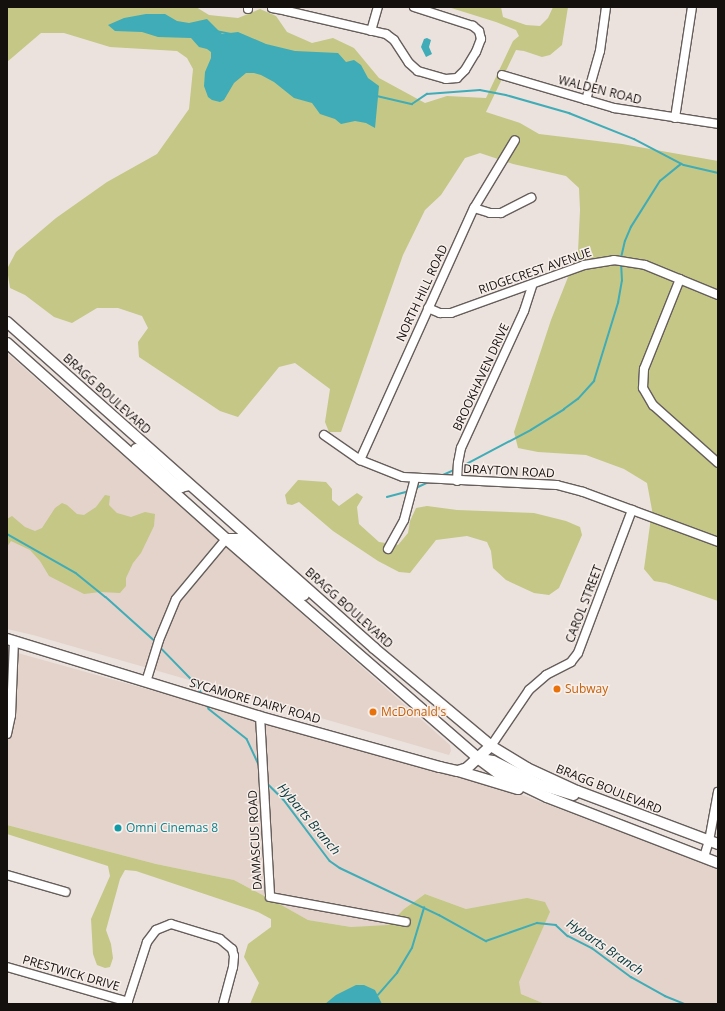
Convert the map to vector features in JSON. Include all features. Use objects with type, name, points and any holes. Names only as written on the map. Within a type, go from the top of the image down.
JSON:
[{"type":"main road","name":"BRAGG BOULEVARD","points":[[7,322],[337,615],[490,746],[527,768],[577,791],[713,843]]},
{"type":"main road","points":[[7,343],[226,539],[478,759],[500,774],[547,797],[718,862]]},
{"type":"main road","points":[[115,439],[127,442],[175,484],[181,487],[189,485]]},
{"type":"main road","points":[[226,539],[240,540],[324,612],[337,615]]},
{"type":"main road","name":"SYCAMORE DAIRY ROAD","points":[[10,640],[260,716],[547,797]]},
{"type":"main road","points":[[458,771],[467,768],[490,746]]},
{"type":"main road","points":[[478,759],[503,764],[541,785],[610,804]]},
{"type":"street","points":[[371,31],[378,7]]},
{"type":"street","points":[[272,8],[288,9],[391,37],[409,63],[418,72],[446,79],[457,78],[465,70],[476,52],[481,39],[479,31],[473,26],[414,7]]},
{"type":"street","points":[[586,100],[600,51],[606,7]]},
{"type":"street","points":[[675,118],[692,7]]},
{"type":"street","name":"WALDEN ROAD","points":[[502,75],[622,109],[718,124]]},
{"type":"street","name":"NORTH HILL ROAD","points":[[360,460],[474,208],[515,140]]},
{"type":"street","points":[[474,208],[490,213],[501,213],[531,198]]},
{"type":"street","name":"RIDGECREST AVENUE","points":[[428,308],[447,314],[584,265],[614,260],[645,265],[718,295]]},
{"type":"street","points":[[680,279],[644,369],[642,384],[644,392],[652,405],[718,463]]},
{"type":"street","name":"BROOKHAVEN DRIVE","points":[[458,480],[458,463],[461,448],[524,311],[533,284]]},
{"type":"street","name":"DRAYTON ROAD","points":[[324,435],[360,460],[388,472],[414,478],[557,485],[583,492],[718,542]]},
{"type":"street","points":[[388,549],[404,520],[414,478]]},
{"type":"street","name":"CAROL STREET","points":[[490,746],[529,690],[546,675],[571,662],[578,653],[632,510]]},
{"type":"street","points":[[146,682],[159,640],[176,598],[226,539]]},
{"type":"street","points":[[7,734],[11,715],[10,640]]},
{"type":"street","name":"DAMASCUS ROAD","points":[[260,716],[270,897],[406,922]]},
{"type":"street","points":[[704,857],[713,843],[718,792]]},
{"type":"street","points":[[7,875],[66,892]]},
{"type":"street","points":[[128,1003],[146,942],[156,930],[170,924],[220,939],[232,949],[234,956],[233,968],[223,1004]]},
{"type":"street","name":"PRESTWICK DRIVE","points":[[7,967],[128,1003]]},
{"type":"shaded area","points":[[7,353],[450,745],[451,751],[449,755],[33,635],[7,629]]},
{"type":"shaded area","points":[[7,650],[512,791],[718,869],[718,1004],[545,1004],[521,994],[518,982],[550,912],[494,905],[466,909],[425,894],[404,909],[388,926],[351,927],[308,920],[234,880],[156,864],[7,825]]},
{"type":"green space","points":[[7,7],[196,7],[209,15],[238,18],[260,9],[276,16],[287,32],[312,43],[333,38],[354,48],[379,78],[425,103],[447,96],[486,98],[513,41],[519,36],[516,30],[448,7],[501,7],[503,17],[526,25],[540,26],[548,18],[553,7],[568,7],[562,45],[550,55],[542,57],[516,50],[486,112],[520,123],[539,134],[622,144],[718,161],[718,601],[666,583],[654,581],[644,569],[652,510],[647,483],[624,469],[586,455],[538,452],[518,448],[514,432],[551,320],[578,252],[580,210],[579,188],[566,176],[513,164],[480,153],[465,158],[441,195],[425,210],[403,255],[341,432],[329,432],[325,422],[330,389],[295,363],[279,367],[238,417],[220,411],[139,357],[138,342],[148,328],[142,316],[118,308],[97,308],[72,323],[54,317],[25,295],[10,288],[7,269],[16,252],[56,218],[107,182],[157,154],[189,109],[193,69],[187,58],[177,51],[110,47],[64,33],[41,33],[7,62]]},
{"type":"green space","points":[[298,480],[326,482],[332,489],[332,500],[339,506],[357,493],[363,497],[357,507],[359,524],[379,542],[398,545],[408,533],[410,521],[416,508],[427,506],[457,510],[534,513],[566,521],[580,527],[582,535],[559,588],[549,595],[534,593],[506,580],[493,568],[491,551],[487,542],[467,536],[436,540],[410,573],[399,572],[378,561],[333,531],[299,502],[292,505],[287,504],[285,495]]},
{"type":"green space","points":[[105,495],[110,496],[109,505],[117,513],[131,517],[145,512],[155,514],[154,526],[141,553],[133,563],[126,578],[126,586],[120,593],[100,592],[84,594],[49,576],[40,561],[30,550],[11,541],[7,547],[7,519],[12,516],[25,527],[35,531],[42,528],[55,508],[62,503],[67,505],[77,514],[84,515],[96,507]]},
{"type":"green space","points":[[7,825],[156,864],[234,880],[308,920],[351,927],[388,925],[404,909],[425,894],[466,909],[527,898],[545,902],[550,912],[519,982],[521,994],[545,1004],[250,1004],[259,983],[244,957],[248,944],[271,927],[271,919],[258,912],[136,871],[125,870],[120,879],[106,930],[111,944],[113,958],[110,967],[105,968],[97,965],[93,954],[91,919],[110,876],[108,866],[7,834]]},
{"type":"water","points":[[146,14],[165,14],[177,21],[189,23],[207,19],[222,34],[238,32],[266,44],[295,51],[338,53],[346,62],[354,60],[361,65],[368,78],[379,86],[375,128],[366,123],[355,121],[341,124],[335,119],[320,114],[312,103],[294,98],[274,82],[254,73],[246,73],[234,83],[224,100],[220,102],[212,100],[208,97],[204,86],[205,72],[211,58],[211,52],[207,49],[199,47],[191,38],[158,37],[142,32],[115,31],[108,25],[124,18]]},
{"type":"water","points":[[427,38],[431,40],[429,47],[432,54],[426,57],[421,47],[424,39]]},
{"type":"water","points":[[356,985],[364,985],[375,990],[382,1004],[325,1004],[336,995]]},
{"type":"waterway","points":[[216,31],[231,34]]},
{"type":"waterway","points":[[377,96],[412,104],[427,94],[480,90],[506,95],[569,113],[634,139],[684,165],[718,173]]},
{"type":"waterway","points":[[621,258],[625,241],[631,227],[660,181],[681,164]]},
{"type":"waterway","points":[[461,467],[531,430],[564,409],[578,399],[594,381],[618,303],[622,281],[621,264]]},
{"type":"waterway","points":[[443,475],[454,470]]},
{"type":"waterway","points":[[416,488],[429,482]]},
{"type":"waterway","points":[[387,497],[409,491]]},
{"type":"waterway","name":"Hybarts Branch","points":[[7,534],[76,573],[106,597],[156,642]]},
{"type":"waterway","name":"Hybarts Branch","points":[[160,647],[196,684],[202,694]]},
{"type":"waterway","name":"Hybarts Branch","points":[[207,705],[209,709],[247,739],[259,765]]},
{"type":"waterway","name":"Hybarts Branch","points":[[266,782],[284,800],[330,861],[340,868],[439,915],[486,941],[537,923],[556,925],[568,936],[592,948],[631,977],[665,996],[685,1004]]},
{"type":"waterway","points":[[378,995],[397,973],[412,948],[424,908]]},
{"type":"place","name":"Subway","points":[[557,689]]},
{"type":"place","name":"McDonald's","points":[[373,712]]},
{"type":"place","name":"Omni Cinemas 8","points":[[118,828]]}]
